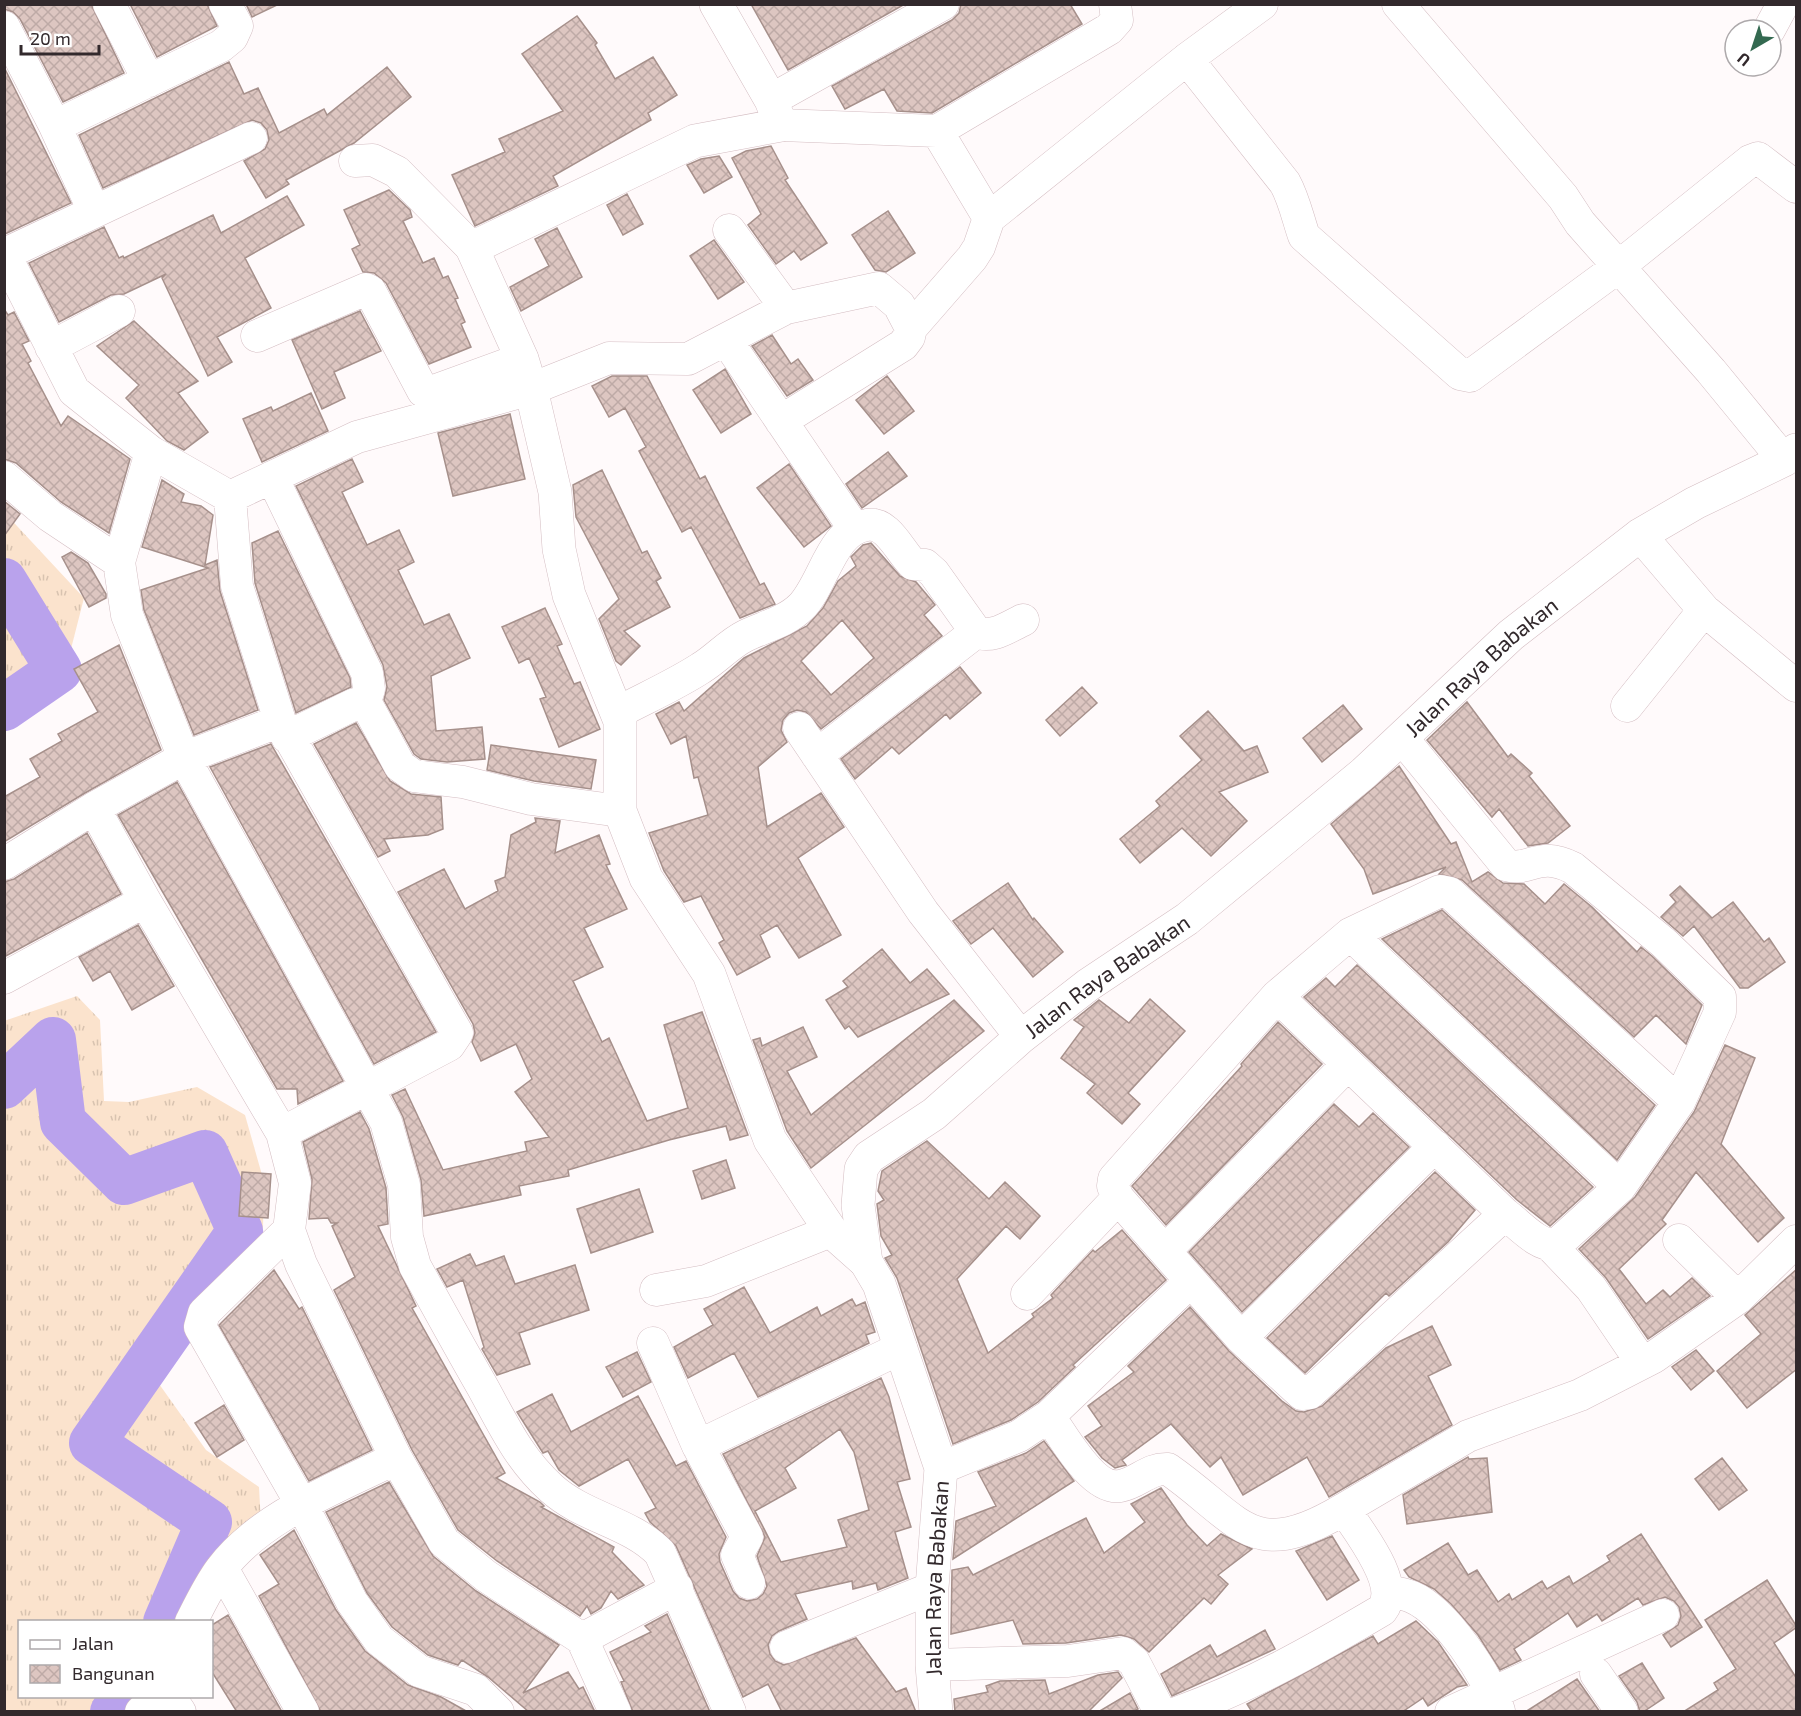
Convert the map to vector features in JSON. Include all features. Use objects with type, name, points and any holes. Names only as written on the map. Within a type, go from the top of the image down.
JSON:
[{"type":"street","points":[[109,4],[149,81]]},
{"type":"street","points":[[55,126],[221,46],[232,37],[237,27],[225,4]]},
{"type":"street","points":[[716,4],[776,112]]},
{"type":"street","points":[[472,248],[695,141],[776,112],[943,4]]},
{"type":"street","points":[[776,112],[937,131],[1109,29],[1117,20],[1115,4]]},
{"type":"street","points":[[781,421],[903,345],[909,337],[911,328],[972,258],[979,247],[989,218],[1187,59],[1262,4]]},
{"type":"street","points":[[1398,4],[1563,197],[1580,223],[1618,267],[1790,455]]},
{"type":"street","points":[[1775,18],[1783,4]]},
{"type":"street","points":[[4,27],[55,126],[94,211]]},
{"type":"street","points":[[1187,59],[1285,183],[1292,195],[1292,205],[1304,236],[1460,374],[1470,376],[1481,369],[1618,267],[1750,161],[1758,158],[1797,188]]},
{"type":"street","points":[[937,131],[989,218]]},
{"type":"street","points":[[230,497],[152,452],[74,391],[5,254],[251,138]]},
{"type":"street","points":[[356,160],[373,160],[397,172],[472,248],[526,374],[555,492],[559,549],[569,595],[620,721],[620,811],[646,878],[709,974],[771,1140],[831,1231],[866,1262]]},
{"type":"street","points":[[729,230],[786,308]]},
{"type":"street","points":[[256,336],[366,289],[370,291],[423,391],[430,392],[609,358],[688,359],[727,341],[786,308],[879,288],[899,305],[911,328]]},
{"type":"street","points":[[51,347],[119,311]]},
{"type":"street","points":[[727,341],[854,528]]},
{"type":"street","points":[[230,497],[357,437],[526,374]]},
{"type":"street","points":[[152,452],[119,562],[127,615],[184,758],[386,1122],[404,1185],[406,1237],[415,1266],[525,1463],[552,1489],[582,1511],[649,1542],[660,1553],[730,1712]]},
{"type":"street","name":"Jalan Raya Babakan","points":[[936,1712],[932,1665],[932,1588],[941,1468],[879,1284],[866,1262],[858,1205],[861,1169],[869,1157],[934,1114],[1021,1037],[1088,985],[1186,919],[1364,773],[1511,635],[1640,535],[1695,502],[1790,455]]},
{"type":"street","points":[[4,477],[50,516],[119,562]]},
{"type":"street","points":[[272,477],[367,673],[369,689],[364,705]]},
{"type":"street","points":[[230,497],[237,586],[284,729],[457,1033],[449,1045],[282,1133]]},
{"type":"street","points":[[617,713],[701,668],[746,635],[760,631],[798,609],[813,595],[834,551],[854,528],[875,524],[884,530],[913,564],[925,565],[934,573],[976,632],[984,635],[993,633],[1023,620]]},
{"type":"street","points":[[1640,535],[1704,610],[1797,686]]},
{"type":"street","points":[[1627,706],[1704,610]]},
{"type":"street","points":[[818,755],[976,632]]},
{"type":"street","points":[[4,864],[94,808],[184,758],[284,729],[355,704],[364,705],[369,709],[400,766],[414,776],[454,780],[531,799],[620,811]]},
{"type":"street","points":[[799,728],[923,912],[1021,1037]]},
{"type":"street","points":[[1277,996],[1506,1214],[1542,1242],[1550,1245],[1556,1245],[1620,1187],[1679,1102],[1720,1012],[1720,997],[1664,943],[1573,868],[1559,861],[1544,859],[1517,866],[1506,865],[1402,738]]},
{"type":"street","points":[[94,808],[145,901],[282,1133],[295,1183],[290,1230],[301,1264],[396,1458],[444,1542],[486,1576],[582,1639],[615,1712]]},
{"type":"street","points":[[1506,1214],[1310,1393],[1302,1394],[1241,1338],[1118,1198],[1113,1186],[1114,1179],[1154,1137],[1277,996],[1350,934],[1440,891],[1450,893],[1679,1102]]},
{"type":"street","points":[[4,978],[145,901]]},
{"type":"street","points":[[1350,934],[1620,1187]]},
{"type":"street","points":[[1165,1251],[1348,1064]]},
{"type":"street","points":[[1241,1338],[1435,1146]]},
{"type":"street","points":[[1027,1294],[1118,1198]]},
{"type":"street","points":[[290,1230],[204,1313],[200,1327],[302,1505],[352,1602],[379,1640],[419,1671],[476,1690],[498,1712]]},
{"type":"street","points":[[656,1290],[706,1281],[831,1231]]},
{"type":"street","points":[[1679,1240],[1738,1298]]},
{"type":"street","points":[[1049,1416],[1092,1476],[1106,1486],[1120,1486],[1152,1470],[1168,1469],[1244,1528],[1264,1536],[1290,1534],[1316,1526],[1468,1436],[1580,1395],[1642,1363],[1738,1298],[1797,1241]]},
{"type":"street","points":[[1550,1245],[1591,1287],[1642,1363]]},
{"type":"street","points":[[941,1468],[1019,1437],[1049,1416],[1191,1281]]},
{"type":"street","points":[[653,1343],[698,1446],[747,1537],[737,1555],[749,1583]]},
{"type":"street","points":[[698,1446],[901,1348]]},
{"type":"street","points":[[192,1620],[222,1568],[261,1531],[302,1505],[396,1458]]},
{"type":"street","points":[[1179,1712],[1232,1692],[1310,1652],[1382,1610],[1389,1602],[1389,1591],[1376,1559],[1344,1509]]},
{"type":"street","points":[[222,1568],[303,1712]]},
{"type":"street","points":[[582,1639],[677,1588]]},
{"type":"street","points":[[786,1647],[932,1588]]},
{"type":"street","points":[[1389,1591],[1413,1598],[1451,1628],[1496,1701]]},
{"type":"street","points":[[1451,1712],[1496,1701],[1663,1615]]},
{"type":"street","points":[[932,1665],[1068,1661],[1123,1653],[1134,1662],[1160,1712]]},
{"type":"street","points":[[1596,1674],[1622,1712]]},
{"type":"street","points":[[141,1712],[155,1698]]},
{"type":"street","points":[[170,1698],[180,1712]]},
{"type":"green space","points":[[4,512],[84,598],[62,684],[5,725]]},
{"type":"green space","points":[[77,996],[100,1020],[104,1101],[129,1102],[197,1087],[245,1115],[264,1182],[263,1228],[147,1367],[206,1450],[259,1487],[261,1524],[181,1620],[18,1620],[18,1698],[150,1698],[143,1711],[5,1711],[4,1021]]},
{"type":"building","points":[[4,4],[91,4],[124,73],[63,102],[20,19],[13,12],[4,9]]},
{"type":"building","points":[[130,4],[207,4],[217,26],[157,57]]},
{"type":"building","points":[[246,4],[279,4],[252,17]]},
{"type":"building","points":[[751,4],[905,4],[788,70]]},
{"type":"building","points":[[961,4],[1070,4],[1082,24],[932,113],[897,111],[884,89],[845,109],[832,86],[952,20],[959,13]]},
{"type":"building","points":[[577,16],[597,43],[595,45],[615,79],[653,57],[677,95],[648,113],[651,120],[553,176],[558,186],[475,226],[452,175],[505,152],[499,139],[563,111],[522,54]]},
{"type":"building","points":[[229,62],[244,94],[258,88],[279,133],[324,109],[327,115],[387,67],[411,97],[354,143],[286,180],[289,184],[266,198],[244,161],[265,149],[269,140],[267,130],[261,123],[252,120],[103,188],[79,135]]},
{"type":"building","points":[[4,67],[71,203],[5,234],[4,234]]},
{"type":"building","points":[[771,146],[788,178],[785,180],[827,243],[801,260],[794,251],[776,264],[748,225],[761,214],[732,158],[746,151]]},
{"type":"building","points":[[719,156],[732,177],[704,193],[687,165],[701,159]]},
{"type":"building","points":[[389,190],[410,210],[412,217],[403,221],[423,263],[434,258],[443,278],[448,276],[458,298],[455,299],[465,322],[461,324],[471,347],[429,364],[386,283],[374,273],[363,272],[352,249],[360,245],[344,210]]},
{"type":"building","points":[[627,194],[643,224],[623,235],[607,205]]},
{"type":"building","points":[[287,196],[304,225],[245,258],[271,308],[217,337],[232,362],[208,376],[162,278],[166,274],[124,294],[111,295],[59,322],[29,263],[104,227],[119,258],[123,256],[124,258],[213,215],[221,233]]},
{"type":"building","points":[[888,211],[915,253],[886,272],[875,270],[852,235]]},
{"type":"building","points":[[557,228],[582,277],[521,311],[510,287],[549,266],[535,239]]},
{"type":"building","points":[[714,240],[744,282],[718,299],[690,256]]},
{"type":"building","points":[[4,309],[8,315],[14,312],[29,341],[22,344],[31,361],[28,363],[61,426],[68,416],[130,459],[109,533],[61,502],[16,463],[4,459]]},
{"type":"building","points":[[360,311],[381,351],[334,372],[345,398],[322,409],[292,340]]},
{"type":"building","points":[[134,321],[198,381],[178,393],[208,432],[184,450],[167,441],[126,398],[139,385],[97,346]]},
{"type":"building","points":[[772,335],[791,364],[798,359],[813,380],[787,396],[752,346]]},
{"type":"building","points":[[725,369],[751,414],[721,433],[693,390]]},
{"type":"building","points":[[612,376],[647,376],[700,479],[705,476],[760,585],[764,583],[775,604],[740,618],[691,527],[682,532],[639,451],[646,447],[625,408],[609,417],[592,386]]},
{"type":"building","points":[[887,376],[914,411],[884,434],[856,400]]},
{"type":"building","points":[[311,393],[328,431],[262,462],[243,419],[271,407],[273,411]]},
{"type":"building","points":[[510,414],[525,479],[453,496],[438,433]]},
{"type":"building","points":[[888,452],[907,476],[862,508],[846,484]]},
{"type":"building","points":[[352,459],[363,482],[342,492],[367,545],[399,530],[414,562],[398,570],[424,625],[449,614],[470,658],[431,676],[436,731],[482,727],[485,759],[447,762],[421,759],[414,754],[384,700],[387,687],[383,665],[296,486]]},
{"type":"building","points":[[789,464],[831,526],[804,547],[757,488]]},
{"type":"building","points":[[602,470],[642,553],[647,551],[661,578],[656,581],[670,607],[624,631],[640,646],[621,665],[616,661],[599,619],[619,599],[576,517],[573,485]]},
{"type":"building","points":[[162,480],[184,494],[181,502],[201,506],[213,515],[205,565],[217,560],[220,591],[258,710],[194,735],[144,610],[141,590],[208,568],[142,547]]},
{"type":"building","points":[[4,501],[20,514],[4,536]]},
{"type":"building","points":[[278,531],[350,678],[351,687],[296,713],[255,583],[252,543]]},
{"type":"building","points":[[871,543],[900,576],[916,582],[935,605],[924,615],[942,636],[821,729],[806,712],[797,710],[789,713],[783,720],[781,730],[787,742],[758,767],[767,827],[821,793],[844,827],[798,858],[841,935],[799,958],[777,925],[760,935],[770,957],[737,975],[719,943],[724,940],[701,896],[684,902],[664,871],[649,833],[708,815],[698,777],[694,778],[686,736],[671,744],[656,714],[679,702],[684,711],[744,658],[807,626],[823,608],[838,581],[856,566],[851,557],[863,545]],"holes":[[[842,620],[874,658],[831,695],[801,661]]]},
{"type":"building","points":[[71,552],[88,563],[106,594],[106,598],[89,607],[62,557]]},
{"type":"building","points":[[545,608],[562,644],[557,646],[574,684],[580,682],[600,729],[559,747],[540,699],[546,697],[529,658],[519,663],[502,627]]},
{"type":"building","points":[[119,645],[161,750],[4,842],[4,797],[40,777],[30,759],[62,741],[58,734],[98,712],[74,669]]},
{"type":"building","points":[[960,667],[981,693],[950,719],[946,714],[899,754],[892,747],[855,779],[841,759]]},
{"type":"building","points":[[1082,687],[1097,703],[1060,736],[1046,720]]},
{"type":"building","points":[[1467,702],[1508,757],[1511,754],[1532,773],[1529,776],[1570,826],[1548,843],[1528,846],[1499,809],[1492,817],[1427,740]]},
{"type":"building","points":[[1343,705],[1362,729],[1322,762],[1303,738]]},
{"type":"building","points":[[1208,711],[1244,751],[1257,746],[1268,772],[1219,792],[1247,821],[1211,856],[1182,828],[1140,863],[1120,839],[1160,806],[1156,801],[1202,760],[1180,736]]},
{"type":"building","points":[[356,723],[390,781],[411,794],[441,797],[443,829],[428,835],[384,839],[390,851],[378,857],[314,744]]},
{"type":"building","points":[[271,744],[436,1032],[374,1064],[210,767]]},
{"type":"building","points":[[491,745],[596,760],[591,789],[534,781],[487,770]]},
{"type":"building","points":[[1399,766],[1451,844],[1456,842],[1472,882],[1488,872],[1503,883],[1524,884],[1545,904],[1564,884],[1592,907],[1637,952],[1641,947],[1652,956],[1702,1005],[1686,1044],[1656,1015],[1634,1037],[1462,880],[1439,874],[1446,867],[1373,894],[1364,869],[1331,824]]},
{"type":"building","points":[[177,782],[343,1081],[298,1104],[297,1089],[277,1089],[118,815]]},
{"type":"building","points":[[535,818],[560,821],[555,853],[599,835],[610,864],[606,865],[627,909],[584,928],[603,967],[573,981],[602,1042],[609,1038],[647,1121],[688,1108],[664,1025],[702,1012],[748,1135],[730,1140],[726,1126],[669,1140],[568,1170],[569,1176],[519,1186],[521,1195],[424,1216],[421,1180],[403,1117],[392,1095],[405,1089],[443,1170],[527,1151],[525,1142],[549,1137],[515,1092],[532,1079],[516,1044],[481,1061],[472,1042],[475,1033],[473,1024],[398,892],[444,869],[465,909],[498,891],[495,881],[505,877],[511,835],[536,822]]},
{"type":"building","points":[[87,833],[121,894],[4,957],[4,882],[14,879]]},
{"type":"building","points":[[1008,883],[1033,920],[1034,918],[1063,952],[1033,977],[993,928],[971,944],[953,921]]},
{"type":"building","points":[[1680,886],[1712,918],[1733,902],[1764,942],[1769,938],[1785,962],[1748,988],[1740,988],[1694,926],[1683,936],[1661,917],[1676,902],[1670,895]]},
{"type":"building","points":[[1442,910],[1655,1105],[1617,1160],[1382,939]]},
{"type":"building","points":[[138,925],[174,986],[132,1010],[110,971],[93,981],[79,957]]},
{"type":"building","points":[[882,949],[910,983],[927,969],[949,994],[858,1037],[849,1026],[845,1029],[826,1000],[848,987],[843,981]]},
{"type":"building","points":[[1357,965],[1593,1187],[1550,1226],[1517,1200],[1304,997],[1326,978],[1335,987]]},
{"type":"building","points":[[1150,999],[1185,1031],[1128,1093],[1140,1104],[1122,1124],[1087,1093],[1095,1084],[1061,1058],[1084,1027],[1074,1020],[1099,1000],[1129,1023]]},
{"type":"building","points":[[954,1000],[984,1031],[811,1168],[787,1131],[753,1040],[760,1038],[762,1046],[803,1027],[817,1057],[787,1071],[811,1115]]},
{"type":"building","points":[[1278,1022],[1322,1064],[1166,1225],[1132,1186],[1242,1066],[1241,1064]]},
{"type":"building","points":[[1725,1045],[1755,1058],[1721,1144],[1784,1218],[1758,1242],[1696,1172],[1662,1220],[1666,1224],[1619,1269],[1646,1304],[1663,1290],[1670,1297],[1692,1278],[1710,1296],[1648,1339],[1606,1278],[1579,1249],[1635,1197],[1694,1112]]},
{"type":"building","points":[[1334,1104],[1359,1127],[1373,1113],[1409,1147],[1242,1312],[1189,1252]]},
{"type":"building","points":[[360,1112],[369,1129],[386,1188],[388,1224],[378,1226],[416,1306],[412,1308],[505,1473],[496,1478],[540,1502],[544,1506],[541,1507],[614,1547],[612,1552],[644,1585],[618,1599],[611,1591],[601,1608],[591,1614],[587,1606],[580,1616],[497,1561],[458,1530],[412,1450],[334,1290],[355,1277],[332,1226],[337,1223],[331,1223],[328,1218],[309,1219],[312,1179],[303,1142]]},
{"type":"building","points":[[927,1141],[989,1199],[1005,1182],[1040,1216],[1020,1239],[1006,1226],[957,1279],[988,1353],[1034,1317],[1032,1314],[1053,1298],[1051,1295],[1093,1250],[1095,1252],[1122,1230],[1166,1280],[1073,1365],[1075,1367],[1038,1402],[1011,1420],[953,1444],[897,1278],[885,1258],[892,1255],[881,1236],[877,1204],[884,1200],[878,1191],[882,1171]]},
{"type":"building","points":[[726,1160],[735,1188],[702,1199],[693,1171]]},
{"type":"building","points":[[242,1172],[271,1174],[268,1218],[239,1216]]},
{"type":"building","points":[[1435,1172],[1475,1210],[1448,1242],[1389,1296],[1386,1293],[1305,1373],[1267,1338]]},
{"type":"building","points":[[639,1189],[653,1232],[591,1253],[577,1209]]},
{"type":"building","points":[[470,1254],[476,1266],[504,1256],[515,1284],[575,1265],[589,1310],[519,1333],[530,1364],[497,1375],[482,1349],[484,1347],[463,1280],[447,1287],[437,1269]]},
{"type":"building","points":[[1797,1269],[1797,1369],[1747,1408],[1717,1371],[1761,1334],[1745,1315]]},
{"type":"building","points":[[274,1270],[299,1309],[302,1307],[372,1450],[309,1481],[219,1325]]},
{"type":"building","points":[[744,1287],[770,1333],[817,1307],[821,1316],[852,1299],[856,1306],[865,1302],[875,1332],[866,1335],[869,1343],[758,1397],[734,1353],[688,1378],[674,1347],[713,1325],[704,1309]]},
{"type":"building","points":[[1190,1307],[1229,1351],[1282,1401],[1296,1411],[1304,1412],[1322,1406],[1386,1348],[1432,1326],[1451,1365],[1428,1376],[1452,1425],[1329,1497],[1307,1457],[1243,1495],[1221,1457],[1210,1467],[1171,1424],[1122,1460],[1126,1465],[1115,1468],[1102,1458],[1085,1437],[1102,1426],[1088,1406],[1134,1372],[1128,1366]]},
{"type":"building","points":[[1696,1350],[1714,1371],[1691,1390],[1672,1367]]},
{"type":"building","points":[[637,1352],[651,1382],[623,1397],[606,1367]]},
{"type":"building","points":[[881,1378],[889,1397],[910,1479],[897,1482],[911,1527],[895,1532],[908,1578],[878,1590],[876,1583],[853,1589],[852,1581],[795,1594],[807,1619],[779,1631],[772,1636],[768,1645],[775,1661],[784,1665],[856,1638],[896,1692],[906,1688],[916,1712],[782,1712],[768,1684],[743,1697],[676,1546],[650,1522],[645,1513],[656,1508],[628,1459],[579,1486],[559,1470],[548,1451],[543,1453],[517,1412],[552,1394],[571,1432],[638,1396],[676,1466],[686,1461],[726,1537],[719,1554],[720,1562],[733,1591],[739,1598],[747,1601],[757,1599],[767,1586],[757,1556],[765,1537],[723,1454]],"holes":[[[840,1429],[854,1452],[869,1510],[838,1520],[847,1547],[781,1562],[755,1511],[796,1488],[785,1468]]]},
{"type":"building","points":[[224,1405],[244,1440],[217,1457],[195,1423]]},
{"type":"building","points":[[1044,1441],[1074,1481],[953,1559],[956,1521],[996,1506],[978,1472],[1026,1453]]},
{"type":"building","points":[[1468,1457],[1469,1459],[1487,1458],[1492,1512],[1407,1524],[1403,1495]]},
{"type":"building","points":[[1722,1458],[1747,1490],[1719,1510],[1695,1479]]},
{"type":"building","points":[[389,1482],[433,1556],[476,1591],[559,1645],[523,1693],[568,1672],[579,1689],[583,1687],[595,1712],[529,1712],[488,1677],[462,1660],[458,1665],[428,1655],[392,1627],[367,1593],[326,1512]]},
{"type":"building","points":[[1161,1488],[1187,1525],[1207,1546],[1221,1534],[1252,1549],[1218,1575],[1228,1584],[1211,1604],[1204,1598],[1149,1652],[1134,1639],[1121,1635],[1066,1643],[1023,1644],[1013,1620],[951,1634],[952,1570],[968,1567],[973,1575],[1086,1518],[1104,1553],[1145,1522],[1131,1504]]},
{"type":"building","points":[[294,1530],[336,1610],[365,1651],[408,1685],[441,1697],[468,1712],[321,1712],[259,1596],[279,1584],[260,1555]]},
{"type":"building","points":[[1641,1534],[1702,1627],[1671,1647],[1663,1635],[1678,1625],[1681,1616],[1679,1607],[1674,1601],[1665,1597],[1643,1605],[1638,1598],[1602,1621],[1597,1614],[1577,1627],[1568,1613],[1514,1649],[1521,1660],[1500,1670],[1478,1635],[1451,1604],[1434,1589],[1409,1577],[1404,1570],[1448,1543],[1468,1575],[1477,1570],[1498,1602],[1509,1594],[1512,1600],[1542,1581],[1547,1589],[1569,1576],[1573,1584],[1610,1561],[1607,1556]]},
{"type":"building","points":[[1332,1536],[1359,1580],[1327,1600],[1296,1551]]},
{"type":"building","points":[[1767,1580],[1797,1627],[1774,1643],[1797,1679],[1797,1712],[1683,1712],[1718,1690],[1714,1683],[1736,1669],[1705,1620]]},
{"type":"building","points":[[667,1614],[710,1712],[633,1712],[621,1682],[624,1681],[610,1652],[651,1632],[645,1626]]},
{"type":"building","points":[[228,1615],[282,1712],[237,1712],[213,1674],[213,1624]]},
{"type":"building","points":[[1416,1621],[1438,1642],[1467,1685],[1457,1687],[1428,1706],[1423,1698],[1402,1712],[1252,1712],[1247,1704],[1373,1636],[1378,1644]]},
{"type":"building","points":[[1265,1630],[1275,1649],[1172,1696],[1161,1674],[1210,1645],[1217,1657]]},
{"type":"building","points":[[1642,1663],[1664,1698],[1640,1712],[1637,1702],[1619,1676]]},
{"type":"building","points":[[1118,1672],[1122,1678],[1088,1712],[955,1712],[954,1699],[988,1692],[986,1686],[1000,1681],[1045,1680],[1049,1694],[1098,1675]]},
{"type":"building","points":[[1577,1679],[1600,1712],[1525,1712]]},
{"type":"building","points":[[1130,1693],[1138,1709],[1132,1712],[1098,1712]]},
{"type":"waterway","points":[[4,581],[59,670],[4,708]]},
{"type":"waterway","points":[[4,1086],[53,1040],[63,1122],[124,1182],[205,1153],[240,1231],[92,1443],[209,1522],[167,1620]]},
{"type":"waterway","points":[[113,1712],[130,1698]]}]
